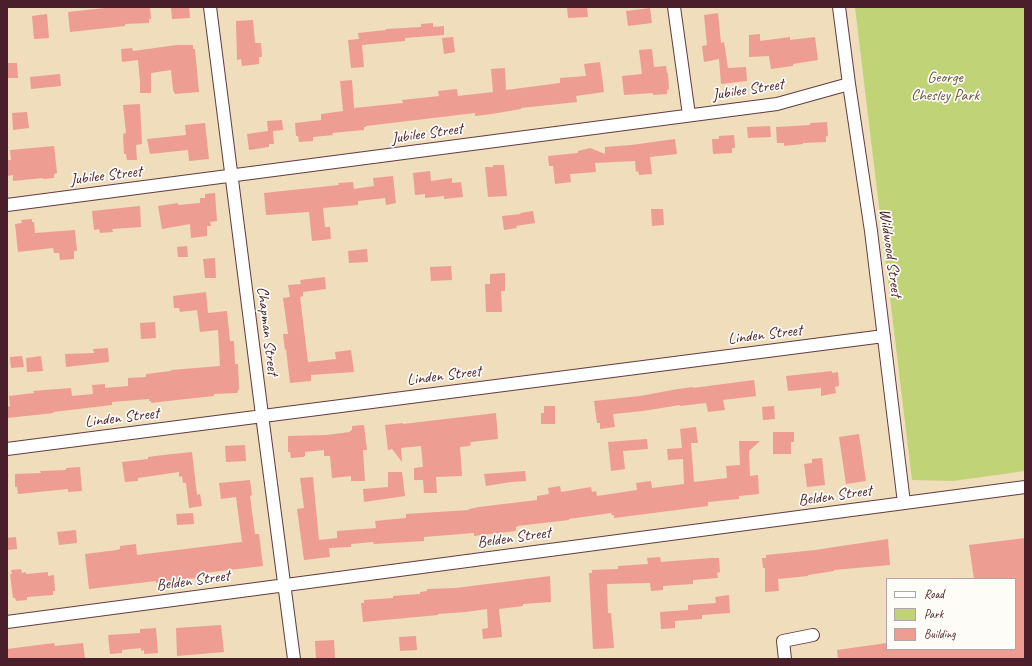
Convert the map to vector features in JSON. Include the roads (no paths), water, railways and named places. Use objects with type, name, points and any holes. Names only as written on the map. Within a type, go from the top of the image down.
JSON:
[{"type":"street","name":"Chapman Street","points":[[210,7],[294,659]]},
{"type":"street","points":[[674,7],[689,115]]},
{"type":"street","name":"Wildwood Street","points":[[839,7],[871,231],[904,503]]},
{"type":"street","name":"Jubilee Street","points":[[7,204],[777,104],[849,84]]},
{"type":"street","name":"Linden Street","points":[[7,449],[884,336]]},
{"type":"street","name":"Belden Street","points":[[7,622],[1025,487]]},
{"type":"street","points":[[785,659],[783,641],[813,635]]},
{"type":"park label","name":"George Chesley Park","points":[[945,87]]}]
